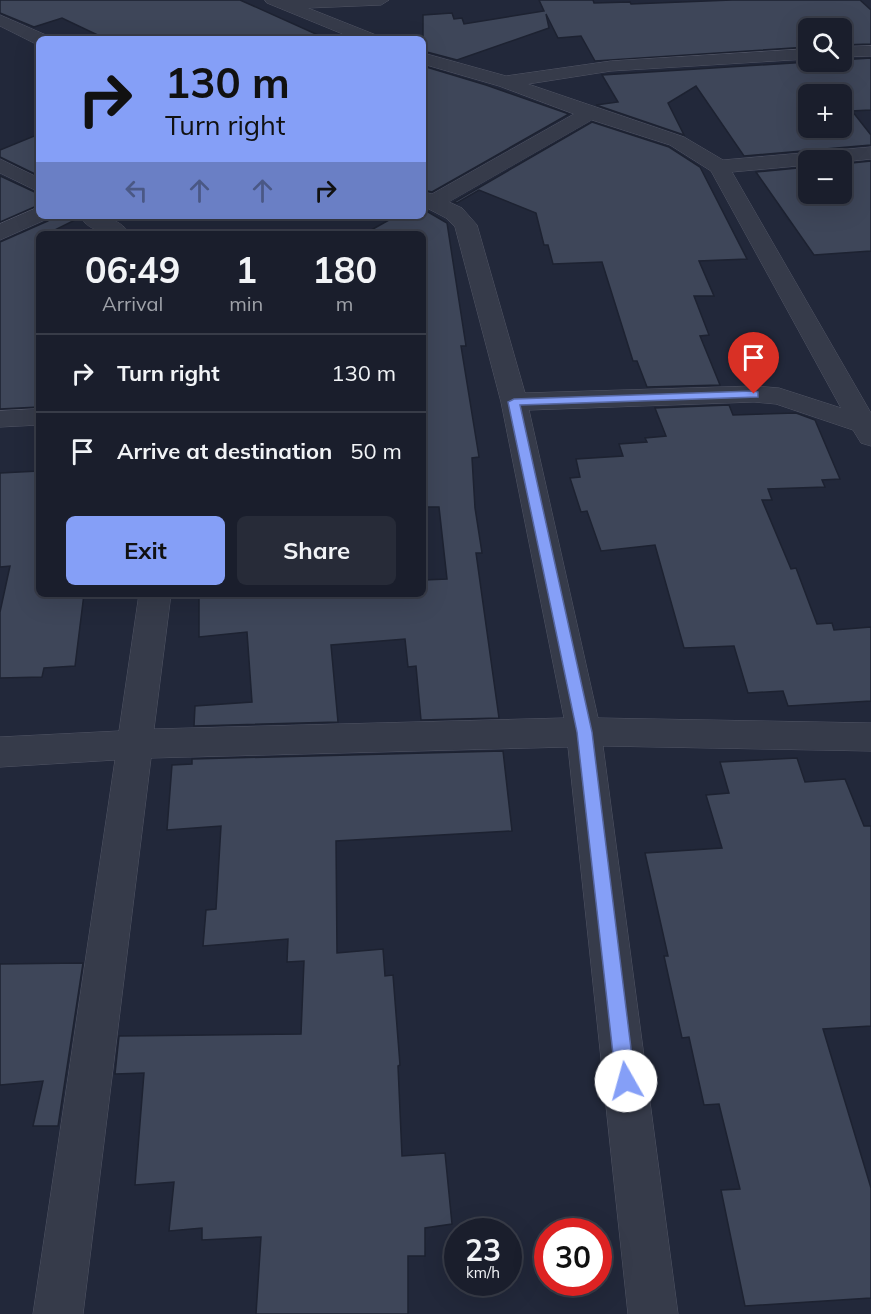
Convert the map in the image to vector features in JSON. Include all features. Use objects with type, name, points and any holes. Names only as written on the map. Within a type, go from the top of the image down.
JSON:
[{"type":"street","points":[[279,2],[381,0]]},
{"type":"street","points":[[279,2],[363,36]]},
{"type":"street","points":[[0,20],[36,37]]},
{"type":"street","points":[[852,52],[871,51]]},
{"type":"street","points":[[506,82],[611,66],[798,55]]},
{"type":"street","points":[[426,59],[506,82],[590,113],[677,141],[719,166],[868,431]]},
{"type":"street","points":[[429,200],[590,113]]},
{"type":"street","points":[[719,166],[871,153]]},
{"type":"street","points":[[0,165],[36,184]]},
{"type":"street","points":[[429,200],[454,213],[466,225],[514,402],[584,732],[653,1314]]},
{"type":"street","points":[[0,233],[36,215]]},
{"type":"street","points":[[95,219],[114,231]]},
{"type":"street","points":[[514,402],[754,394],[779,396],[868,431]]},
{"type":"street","points":[[0,419],[36,417]]},
{"type":"street","points":[[58,1314],[155,597]]},
{"type":"street","points":[[0,752],[136,744],[584,732],[871,738]]},
{"type":"building","points":[[0,0],[240,0],[320,36],[100,36],[62,18],[34,27],[0,13]]},
{"type":"building","points":[[539,0],[593,0],[594,3],[630,2],[631,4],[732,0],[860,0],[871,10],[871,44],[852,45],[852,18],[798,18],[798,48],[595,61],[581,36],[558,38],[546,14],[549,28],[457,60],[426,52],[423,15],[452,13],[454,19],[462,18],[464,24],[544,11]]},
{"type":"building","points":[[871,58],[871,110],[852,111],[871,135],[871,145],[744,156],[696,86],[668,103],[684,135],[596,105],[618,102],[602,75],[798,63],[798,72],[852,72],[852,59]]},
{"type":"building","points":[[426,67],[569,114],[432,192],[426,191]]},
{"type":"building","points":[[592,122],[669,147],[700,167],[747,259],[699,261],[714,296],[694,296],[709,335],[700,336],[720,385],[647,387],[637,361],[633,361],[602,262],[553,264],[548,245],[544,245],[536,213],[479,190],[457,203],[454,202]]},
{"type":"building","points":[[36,135],[36,175],[0,157],[0,150]]},
{"type":"building","points":[[871,161],[871,251],[814,255],[756,172],[798,168],[798,204],[852,204],[852,163]]},
{"type":"building","points":[[0,176],[36,193],[36,206],[0,222]]},
{"type":"building","points":[[426,211],[447,223],[466,346],[461,346],[479,457],[472,458],[475,508],[482,553],[476,553],[499,718],[421,720],[416,666],[408,667],[405,639],[331,645],[338,722],[194,726],[195,706],[252,702],[247,632],[199,637],[199,597],[426,597],[426,580],[447,579],[439,507],[426,507],[426,231],[369,231],[391,219],[426,219]]},
{"type":"building","points":[[49,219],[69,219],[73,221],[53,231],[36,231],[36,407],[0,409],[0,242]]},
{"type":"building","points":[[729,405],[733,415],[796,413],[815,420],[840,479],[822,480],[825,487],[768,489],[772,500],[762,500],[791,569],[796,568],[817,624],[832,623],[834,630],[871,627],[871,701],[788,706],[783,691],[748,693],[734,646],[684,648],[655,545],[601,551],[587,511],[581,512],[570,478],[580,477],[576,459],[623,456],[619,444],[647,442],[645,438],[666,436],[655,408]]},
{"type":"building","points":[[36,471],[36,597],[84,597],[75,666],[44,668],[42,677],[0,678],[0,612],[10,566],[0,567],[0,473]]},
{"type":"building","points":[[503,751],[512,831],[336,841],[337,953],[383,949],[385,976],[393,975],[400,1065],[398,1066],[402,1156],[445,1153],[451,1218],[444,1218],[444,1225],[425,1228],[425,1256],[408,1256],[408,1314],[256,1314],[261,1237],[202,1240],[202,1228],[169,1231],[174,1182],[135,1185],[144,1073],[115,1074],[119,1036],[301,1034],[304,961],[287,962],[288,939],[203,946],[206,910],[216,909],[221,826],[167,830],[172,765],[192,764],[192,759]]},
{"type":"building","points":[[797,758],[805,782],[845,779],[864,826],[871,826],[871,1026],[823,1029],[871,1188],[871,1298],[745,1306],[721,1190],[740,1189],[719,1104],[704,1105],[689,1037],[682,1038],[664,956],[668,956],[645,853],[722,848],[706,795],[729,793],[720,762]]},
{"type":"building","points":[[83,963],[58,1126],[33,1126],[43,1081],[0,1085],[0,964]]},
{"type":"route","points":[[626,1081],[584,732],[514,402],[754,394]]}]
